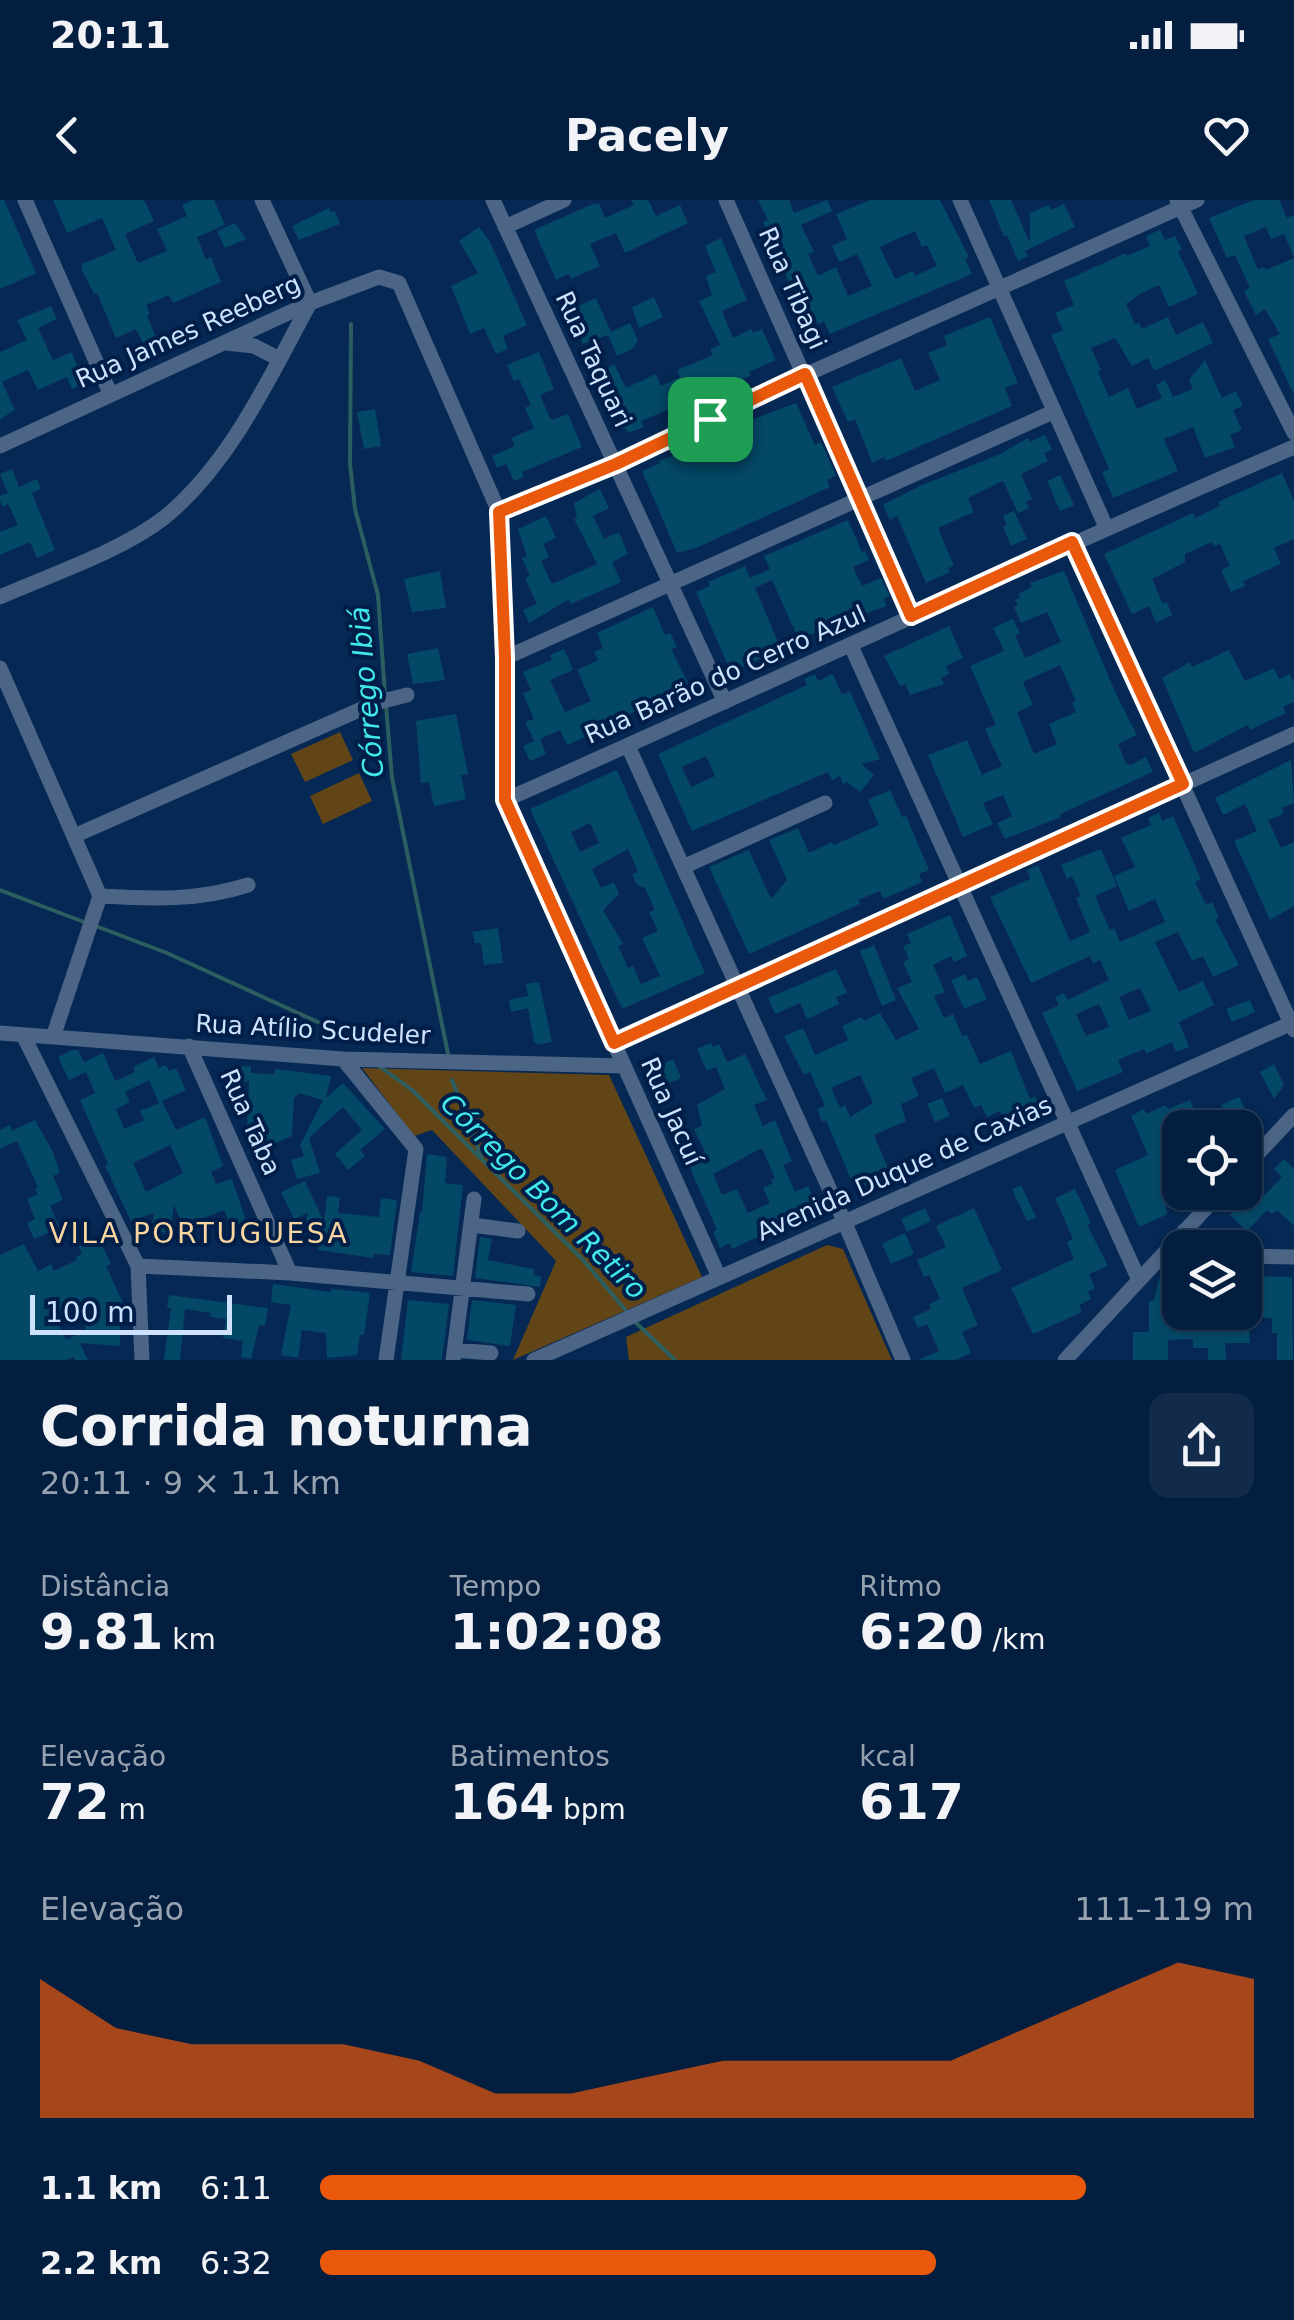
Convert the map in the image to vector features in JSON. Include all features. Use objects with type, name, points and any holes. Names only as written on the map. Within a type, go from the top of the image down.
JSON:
[{"type":"street","points":[[25,200],[110,393]]},
{"type":"street","points":[[0,597],[133,538],[165,517],[190,493],[234,436],[310,302],[262,200]]},
{"type":"street","name":"Rua Taquari","points":[[493,200],[725,702]]},
{"type":"street","points":[[504,227],[564,200]]},
{"type":"street","name":"Rua Tibagi","points":[[726,200],[911,616]]},
{"type":"street","points":[[960,200],[1106,527]]},
{"type":"street","points":[[499,512],[616,464],[805,374],[1000,290],[1178,204],[1197,200]]},
{"type":"street","points":[[1178,204],[1294,434]]},
{"type":"street","name":"Rua James Reeberg","points":[[0,446],[310,302],[379,277],[400,283]]},
{"type":"street","name":"Rua Jacuí","points":[[400,283],[499,512],[505,800],[718,1277]]},
{"type":"street","points":[[222,343],[254,346],[279,359]]},
{"type":"street","points":[[505,658],[1053,412]]},
{"type":"street","name":"Rua Barão do Cerro Azul","points":[[505,800],[851,646],[1072,542],[1294,446]]},
{"type":"street","points":[[1072,542],[1293,1025]]},
{"type":"street","points":[[851,646],[1139,1280]]},
{"type":"street","points":[[0,668],[74,836],[98,902],[53,1037]]},
{"type":"street","points":[[74,836],[375,703],[400,697]]},
{"type":"street","points":[[614,1043],[1294,734]]},
{"type":"street","points":[[628,746],[844,1221],[902,1360]]},
{"type":"street","points":[[683,867],[824,803]]},
{"type":"street","points":[[98,902],[214,896],[248,885]]},
{"type":"street","name":"Avenida Duque de Caxias","points":[[534,1360],[1293,1025]]},
{"type":"street","name":"Rua Atílio Scudeler","points":[[0,1033],[343,1059],[624,1066]]},
{"type":"street","points":[[24,1035],[138,1266],[142,1360]]},
{"type":"street","name":"Rua Taba","points":[[190,1046],[290,1273]]},
{"type":"street","points":[[343,1059],[416,1148],[386,1360]]},
{"type":"street","points":[[1262,1149],[1294,1115]]},
{"type":"street","points":[[474,1200],[454,1355],[491,1353]]},
{"type":"street","points":[[1185,1230],[1204,1210]]},
{"type":"street","points":[[472,1224],[518,1231]]},
{"type":"street","points":[[1066,1360],[1161,1256]]},
{"type":"street","points":[[1262,1256],[1294,1257]]},
{"type":"street","points":[[138,1266],[290,1273],[528,1294]]},
{"type":"shaded area","points":[[340,732],[353,760],[305,782],[291,754]]},
{"type":"shaded area","points":[[359,773],[372,801],[323,824],[310,796]]},
{"type":"shaded area","points":[[362,1068],[609,1075],[702,1277],[513,1360],[556,1261],[432,1130],[414,1136]]},
{"type":"shaded area","points":[[827,1245],[843,1249],[892,1360],[629,1360],[626,1337]]},
{"type":"building","points":[[0,200],[4,200],[36,273],[0,289]]},
{"type":"building","points":[[53,200],[144,200],[154,221],[125,234],[138,263],[167,251],[157,229],[187,216],[182,205],[193,200],[214,200],[225,225],[197,237],[221,282],[173,303],[169,295],[146,305],[156,337],[143,343],[136,329],[116,338],[97,293],[94,294],[82,270],[82,264],[116,250],[102,218],[67,233]]},
{"type":"building","points":[[631,200],[648,200],[656,216],[680,205],[688,223],[625,253],[616,233],[590,244],[600,266],[571,279],[569,274],[556,280],[534,230],[593,204],[599,203],[605,218],[634,205]]},
{"type":"building","points":[[758,200],[789,200],[794,213],[827,200],[832,211],[801,225],[814,252],[808,254],[818,276],[836,267],[848,296],[872,286],[857,254],[839,262],[832,246],[847,239],[836,214],[871,200],[940,200],[969,257],[965,259],[972,274],[830,334],[824,321],[818,324],[812,312],[807,314],[803,306],[800,308],[763,222],[768,220]],"holes":[[[915,231],[922,247],[927,245],[937,266],[915,276],[913,271],[895,279],[880,247]]]},
{"type":"building","points":[[989,200],[1011,200],[1030,243],[1030,213],[1049,205],[1051,210],[1064,204],[1075,227],[1025,251],[1028,256],[1018,261]]},
{"type":"building","points":[[1254,200],[1279,200],[1287,218],[1294,215],[1294,257],[1284,234],[1271,239],[1266,227],[1244,236],[1258,270],[1294,258],[1294,395],[1268,339],[1280,334],[1265,309],[1256,315],[1244,291],[1250,288],[1235,255],[1227,258],[1209,218]]},
{"type":"building","points":[[329,208],[335,211],[340,224],[299,240],[292,226]]},
{"type":"building","points":[[235,223],[246,239],[225,248],[217,231]]},
{"type":"building","points":[[479,227],[490,242],[527,325],[503,336],[508,349],[496,354],[484,328],[470,334],[451,286],[478,273],[459,241]]},
{"type":"building","points":[[1160,230],[1165,240],[1175,236],[1198,294],[1169,307],[1159,285],[1140,294],[1126,304],[1135,324],[1139,323],[1142,329],[1168,317],[1176,335],[1203,322],[1213,343],[1154,371],[1148,358],[1132,366],[1115,338],[1091,348],[1101,370],[1098,372],[1109,397],[1128,388],[1137,409],[1162,398],[1156,385],[1165,380],[1173,397],[1193,389],[1189,380],[1205,360],[1222,398],[1236,391],[1243,406],[1233,410],[1242,430],[1230,435],[1235,447],[1205,458],[1193,427],[1164,439],[1178,471],[1113,498],[1102,472],[1109,469],[1051,335],[1063,330],[1055,313],[1074,305],[1064,281],[1150,246],[1146,236]]},
{"type":"building","points":[[721,238],[747,300],[722,311],[733,338],[751,329],[753,333],[762,329],[776,360],[749,372],[751,376],[737,381],[735,377],[641,421],[644,427],[628,433],[622,429],[599,378],[614,364],[626,388],[656,374],[661,386],[680,377],[677,370],[713,355],[710,349],[720,345],[699,301],[712,295],[706,276],[716,272],[705,246]]},
{"type":"building","points":[[654,297],[663,317],[639,328],[632,307]]},
{"type":"building","points":[[596,298],[611,332],[630,323],[638,341],[632,349],[617,356],[608,335],[583,344],[570,310]]},
{"type":"building","points":[[51,306],[57,319],[38,328],[53,360],[72,352],[83,384],[72,389],[67,377],[38,390],[28,370],[2,382],[15,410],[0,419],[0,352],[27,340],[17,320]]},
{"type":"building","points":[[990,317],[1018,383],[1005,388],[1012,406],[886,461],[884,457],[872,463],[855,419],[848,422],[832,387],[901,358],[915,391],[940,380],[928,353],[947,345],[944,336]]},
{"type":"building","points":[[539,352],[554,389],[540,395],[549,416],[552,420],[568,414],[582,447],[522,472],[524,477],[514,481],[506,464],[497,468],[492,456],[515,446],[511,438],[534,428],[525,408],[531,405],[519,379],[514,381],[507,365]]},
{"type":"building","points":[[796,403],[815,445],[821,442],[836,476],[827,480],[830,487],[677,553],[642,471],[729,434],[727,429]]},
{"type":"building","points":[[375,409],[381,446],[364,449],[357,412]]},
{"type":"building","points":[[1045,435],[1052,449],[1044,453],[1048,461],[1021,474],[1032,499],[1026,502],[1029,508],[1018,513],[1003,481],[968,498],[974,512],[938,528],[954,566],[948,568],[950,572],[926,583],[897,516],[890,520],[883,505],[1028,438],[1030,442]]},
{"type":"building","points":[[12,469],[19,487],[37,479],[41,489],[32,493],[55,550],[37,558],[30,542],[0,555],[0,532],[18,525],[8,504],[3,507],[0,500],[0,496],[8,493],[0,474]]},
{"type":"building","points":[[1282,473],[1294,501],[1294,539],[1274,548],[1281,564],[1243,581],[1245,586],[1231,592],[1221,570],[1230,566],[1220,544],[1214,546],[1212,542],[1185,554],[1185,562],[1152,579],[1172,615],[1156,623],[1149,606],[1132,614],[1104,554],[1193,513],[1195,518],[1220,506],[1218,502]]},
{"type":"building","points":[[1060,475],[1074,505],[1060,511],[1047,481]]},
{"type":"building","points":[[600,489],[609,508],[593,516],[604,539],[619,532],[628,554],[612,562],[621,582],[571,604],[569,600],[564,602],[529,623],[523,610],[537,604],[525,578],[530,576],[522,558],[527,556],[518,529],[546,516],[556,538],[543,544],[549,557],[541,561],[552,584],[597,564],[574,519],[574,503]]},
{"type":"building","points":[[1014,511],[1027,539],[1011,546],[1003,516]]},
{"type":"building","points":[[848,520],[869,560],[853,567],[862,586],[881,578],[890,596],[884,599],[887,606],[857,616],[856,613],[799,640],[772,580],[755,588],[781,649],[731,672],[696,592],[710,586],[708,582],[745,566],[750,578],[770,569],[764,556]]},
{"type":"building","points":[[440,571],[446,608],[412,612],[404,579]]},
{"type":"building","points":[[1064,571],[1137,735],[1118,744],[1126,763],[1130,765],[1146,757],[1153,772],[1060,814],[1061,817],[1005,839],[997,823],[1012,816],[1003,795],[983,803],[993,824],[963,837],[928,755],[967,740],[982,775],[1002,766],[985,729],[996,725],[970,666],[1004,651],[993,628],[1013,619],[1025,658],[1061,642],[1047,612],[1021,623],[1015,600],[1032,587],[1030,583]],"holes":[[[1060,665],[1076,701],[1072,703],[1076,712],[1049,724],[1057,744],[1034,754],[1017,712],[1033,705],[1023,682]]]},
{"type":"building","points":[[653,607],[665,635],[670,633],[677,647],[671,649],[692,691],[620,718],[622,721],[567,745],[560,730],[540,739],[546,754],[530,761],[523,746],[534,741],[525,722],[534,719],[523,694],[531,690],[523,672],[552,660],[550,655],[564,649],[573,670],[550,680],[565,712],[591,701],[577,670],[598,660],[594,652],[603,648],[597,633]]},
{"type":"building","points":[[949,626],[963,658],[946,666],[949,674],[941,678],[944,684],[910,695],[905,684],[900,686],[884,656]]},
{"type":"building","points":[[438,648],[445,680],[413,684],[407,654]]},
{"type":"building","points":[[1229,650],[1245,681],[1274,668],[1279,679],[1290,674],[1294,702],[1283,707],[1286,713],[1250,730],[1248,725],[1194,753],[1162,678],[1190,662],[1192,667]]},
{"type":"building","points":[[815,674],[818,681],[833,674],[842,695],[850,691],[880,759],[861,764],[874,775],[860,792],[847,782],[843,784],[840,776],[832,780],[828,772],[692,831],[658,754],[807,685],[804,679]],"holes":[[[706,756],[715,776],[691,787],[682,767]]]},
{"type":"building","points":[[456,714],[468,774],[461,775],[466,799],[434,806],[429,782],[421,783],[416,721]]},
{"type":"building","points":[[1291,760],[1294,803],[1268,820],[1281,848],[1294,842],[1294,906],[1270,920],[1234,841],[1257,831],[1245,804],[1223,815],[1215,798]]},
{"type":"building","points":[[617,770],[705,973],[622,1009],[530,809]],"holes":[[[590,823],[599,843],[580,852],[571,832]],[[628,849],[638,872],[632,874],[637,885],[645,888],[655,910],[649,912],[658,931],[642,938],[660,976],[641,984],[633,966],[628,968],[618,946],[623,944],[603,910],[619,894],[614,882],[601,888],[592,869]]]},
{"type":"building","points":[[890,790],[929,870],[919,874],[922,882],[883,899],[880,891],[858,900],[860,904],[749,954],[709,867],[749,850],[771,899],[787,880],[769,840],[798,828],[809,853],[832,842],[834,845],[879,825],[868,800]]},
{"type":"building","points":[[1159,813],[1162,821],[1173,816],[1201,879],[1195,882],[1206,905],[1212,902],[1219,918],[1215,919],[1239,965],[1213,977],[1203,956],[1192,961],[1178,932],[1155,942],[1179,992],[1203,981],[1214,1005],[1179,1022],[1189,1047],[1176,1052],[1172,1042],[1146,1054],[1144,1049],[1118,1060],[1123,1072],[1077,1091],[1042,1013],[1059,1005],[1055,997],[1064,993],[1068,1000],[1109,980],[1100,960],[1093,963],[1090,956],[1031,983],[990,897],[1030,879],[1027,870],[1038,865],[1070,941],[1090,932],[1076,898],[1081,896],[1072,876],[1067,879],[1061,865],[1101,849],[1117,886],[1095,896],[1110,930],[1114,928],[1120,942],[1165,922],[1155,899],[1129,911],[1114,876],[1135,867],[1121,838],[1151,825],[1148,818]],"holes":[[[1140,988],[1151,1011],[1129,1020],[1119,997]],[[1099,1004],[1109,1027],[1086,1036],[1076,1014]]]},
{"type":"building","points":[[950,915],[967,956],[954,962],[951,956],[933,965],[945,992],[934,996],[944,1018],[953,1014],[980,1064],[1011,1051],[1030,1099],[1035,1096],[1042,1111],[1008,1127],[1000,1111],[987,1117],[981,1105],[974,1108],[963,1085],[945,1093],[934,1068],[911,1078],[919,1096],[901,1104],[906,1121],[874,1135],[888,1168],[873,1175],[876,1180],[855,1189],[826,1120],[822,1122],[817,1109],[825,1106],[810,1072],[804,1075],[784,1036],[803,1028],[815,1055],[848,1040],[842,1026],[862,1017],[864,1021],[880,1013],[896,1040],[919,1029],[897,988],[912,982],[903,962],[909,959],[903,946],[911,943],[907,934]],"holes":[[[860,1075],[873,1103],[850,1117],[845,1105],[840,1108],[831,1088]]]},
{"type":"building","points":[[498,928],[503,963],[484,965],[481,943],[475,943],[472,932]]},
{"type":"building","points":[[874,945],[896,1000],[882,1006],[860,951]]},
{"type":"building","points":[[836,969],[847,993],[836,997],[839,1004],[807,1019],[800,1003],[775,1014],[768,998]]},
{"type":"building","points":[[965,974],[968,981],[977,977],[987,999],[964,1009],[951,980]]},
{"type":"building","points":[[539,982],[552,1042],[538,1045],[534,1042],[528,1008],[511,1012],[509,1000],[528,996],[526,984]]},
{"type":"building","points":[[1250,1000],[1255,1012],[1232,1022],[1226,1009]]},
{"type":"building","points":[[719,1044],[727,1062],[745,1054],[767,1100],[754,1105],[763,1126],[775,1120],[792,1161],[783,1165],[795,1192],[808,1186],[816,1205],[773,1223],[775,1229],[732,1249],[730,1243],[720,1248],[713,1232],[717,1230],[687,1161],[705,1152],[694,1129],[702,1126],[697,1105],[725,1089],[716,1067],[707,1071],[697,1049]],"holes":[[[762,1148],[775,1178],[763,1188],[770,1203],[748,1213],[737,1189],[722,1195],[713,1174]]]},
{"type":"building","points":[[78,1050],[84,1062],[103,1053],[115,1081],[154,1057],[159,1068],[176,1068],[186,1090],[162,1101],[176,1130],[205,1117],[223,1166],[211,1172],[216,1184],[232,1179],[246,1220],[250,1218],[257,1232],[238,1241],[224,1210],[183,1226],[174,1205],[170,1233],[151,1231],[154,1213],[131,1221],[80,1100],[95,1093],[86,1072],[69,1080],[58,1057]],"holes":[[[149,1080],[159,1103],[140,1111],[144,1120],[124,1129],[116,1109],[130,1102],[125,1092]],[[170,1145],[183,1173],[146,1192],[133,1163]]]},
{"type":"building","points":[[673,1059],[681,1078],[655,1089],[649,1076],[653,1075],[651,1069]]},
{"type":"building","points":[[1274,1064],[1284,1085],[1274,1099],[1260,1072]]},
{"type":"building","points":[[251,1066],[251,1073],[274,1074],[275,1069],[331,1076],[326,1098],[343,1083],[385,1129],[360,1150],[365,1156],[348,1170],[335,1154],[362,1130],[343,1107],[309,1138],[320,1173],[297,1179],[291,1160],[304,1156],[300,1145],[323,1100],[298,1093],[294,1097],[292,1136],[260,1150],[247,1127],[249,1081],[231,1083],[230,1067]]},
{"type":"building","points":[[1239,1097],[1246,1110],[1223,1110],[1221,1105]]},
{"type":"building","points":[[942,1098],[950,1116],[935,1122],[927,1104]]},
{"type":"building","points":[[1190,1100],[1194,1110],[1162,1110],[1162,1210],[1168,1214],[1139,1227],[1115,1170],[1148,1155],[1131,1116],[1144,1109],[1146,1114],[1166,1105],[1168,1109]]},
{"type":"building","points":[[35,1120],[53,1152],[60,1173],[53,1176],[63,1200],[50,1206],[60,1228],[34,1239],[27,1223],[35,1219],[27,1199],[38,1194],[38,1187],[17,1141],[0,1149],[0,1130],[10,1125],[12,1131]]},
{"type":"building","points":[[427,1154],[447,1157],[445,1183],[463,1185],[453,1276],[411,1272]]},
{"type":"building","points":[[1284,1159],[1294,1169],[1294,1226],[1277,1210],[1272,1214],[1267,1210],[1246,1230],[1230,1215],[1235,1210],[1262,1210],[1262,1198],[1282,1177],[1274,1169]]},
{"type":"building","points":[[305,1181],[324,1222],[327,1196],[340,1197],[338,1213],[379,1217],[381,1198],[397,1200],[390,1255],[374,1254],[373,1258],[318,1250],[320,1234],[308,1233],[309,1228],[305,1227],[308,1213],[294,1219],[281,1192]]},
{"type":"building","points":[[1021,1185],[1036,1217],[1027,1221],[1012,1189]]},
{"type":"building","points":[[1075,1189],[1091,1223],[1087,1225],[1108,1266],[1089,1274],[1095,1288],[1088,1292],[1091,1299],[1079,1305],[1082,1312],[1033,1334],[1011,1288],[1074,1259],[1067,1242],[1073,1239],[1055,1198]]},
{"type":"building","points":[[925,1208],[931,1221],[907,1232],[901,1219]]},
{"type":"building","points":[[974,1208],[1002,1270],[962,1288],[978,1325],[962,1332],[971,1353],[956,1360],[918,1360],[939,1351],[927,1324],[918,1328],[913,1317],[931,1309],[929,1304],[940,1299],[917,1260],[946,1247],[936,1226]]},
{"type":"building","points":[[82,1219],[93,1243],[100,1240],[111,1264],[106,1266],[124,1305],[120,1306],[120,1346],[80,1343],[88,1360],[0,1360],[0,1255],[24,1244],[38,1271],[51,1264],[54,1271],[82,1254],[69,1224]],"holes":[[[87,1299],[85,1331],[66,1340],[54,1314]]]},
{"type":"building","points":[[905,1233],[914,1254],[891,1264],[882,1244]]},
{"type":"building","points":[[480,1237],[492,1239],[488,1260],[534,1269],[534,1275],[541,1276],[540,1287],[475,1278]]},
{"type":"building","points":[[1262,1276],[1292,1277],[1293,1360],[1277,1360],[1277,1333],[1272,1333],[1272,1318],[1262,1318]]},
{"type":"building","points":[[1159,1279],[1162,1330],[1249,1330],[1250,1343],[1225,1343],[1226,1360],[1208,1360],[1208,1348],[1193,1348],[1193,1339],[1168,1340],[1168,1360],[1133,1360],[1133,1332],[1149,1332],[1149,1301],[1154,1301]]},
{"type":"building","points":[[273,1284],[370,1293],[357,1355],[327,1358],[326,1333],[302,1330],[298,1358],[281,1355],[291,1305],[271,1302]]},
{"type":"building","points":[[169,1295],[268,1308],[265,1326],[259,1325],[251,1359],[241,1357],[243,1341],[223,1338],[226,1319],[185,1309],[180,1360],[164,1360]]},
{"type":"building","points":[[408,1300],[449,1304],[442,1360],[401,1360]]},
{"type":"building","points":[[472,1300],[516,1305],[510,1346],[467,1340]]},
{"type":"waterway","name":"Córrego Ibiá","points":[[351,324],[350,464],[355,509],[378,595],[385,695]]},
{"type":"waterway","name":"Córrego Ibiá","points":[[386,705],[392,778],[448,1054]]},
{"type":"waterway","name":"Córrego Bom Retiro","points":[[0,890],[84,922]]},
{"type":"waterway","name":"Córrego Bom Retiro","points":[[93,925],[167,953],[322,1024],[342,1039]]},
{"type":"waterway","name":"Córrego Bom Retiro","points":[[379,1066],[412,1090],[584,1261],[629,1314]]},
{"type":"waterway","name":"Córrego Ibiá","points":[[452,1080],[482,1159]]},
{"type":"waterway","name":"Córrego Bom Retiro","points":[[635,1322],[675,1360]]},
{"type":"district","name":"VILA PORTUGUESA","points":[[199,1233]]},
{"type":"route","points":[[805,374],[911,616],[1072,542],[1183,784],[614,1043],[505,800],[499,512],[616,464],[710,419],[805,374]]}]
